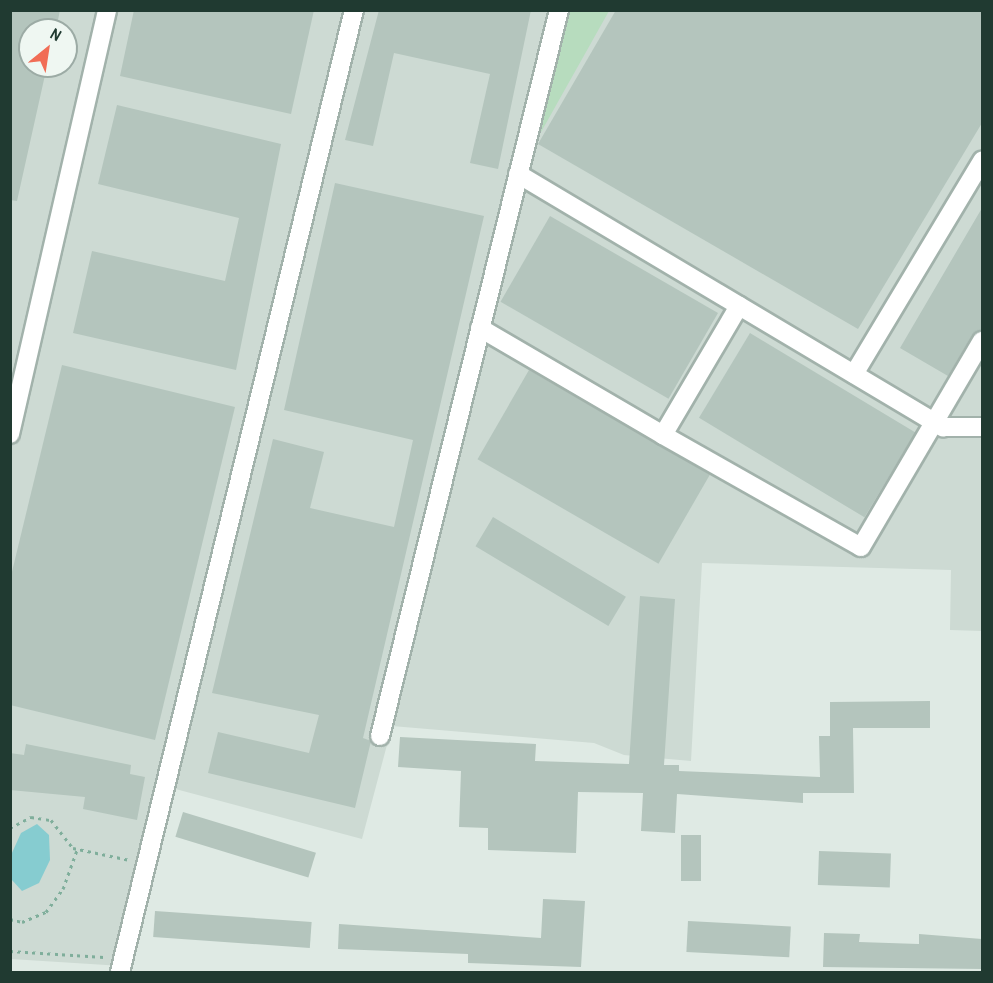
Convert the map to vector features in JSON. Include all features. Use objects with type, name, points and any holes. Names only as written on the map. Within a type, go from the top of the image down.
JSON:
[{"type":"lane","points":[[10,434],[107,10]]},
{"type":"lane","points":[[122,965],[354,10]]},
{"type":"lane","points":[[380,736],[559,10]]},
{"type":"lane","points":[[855,374],[980,170]]},
{"type":"lane","points":[[518,174],[934,422],[982,427]]},
{"type":"lane","points":[[663,435],[739,306]]},
{"type":"lane","points":[[480,328],[861,547],[982,341]]},
{"type":"path","points":[[10,828],[31,817],[51,820],[77,849],[148,864]]},
{"type":"path","points":[[10,919],[22,922],[46,912],[63,888],[77,849]]},
{"type":"path","points":[[10,951],[122,965]]},
{"type":"shaded area","points":[[10,11],[982,11],[982,631],[950,630],[951,570],[702,563],[691,761],[624,755],[594,743],[392,726],[362,839],[168,787],[122,966],[11,959]]},
{"type":"green space","points":[[566,11],[609,11],[536,141]]},
{"type":"water","points":[[37,824],[49,835],[50,860],[39,883],[22,891],[11,879],[11,855],[21,833]]},
{"type":"building","points":[[10,10],[60,10],[58,18],[18,18],[18,78],[44,78],[17,201],[10,200]]},
{"type":"building","points":[[134,10],[314,10],[291,114],[120,76]]},
{"type":"building","points":[[379,10],[531,10],[498,169],[470,163],[490,74],[394,53],[373,146],[345,140]]},
{"type":"building","points":[[616,10],[982,10],[982,123],[858,329],[538,144]]},
{"type":"building","points":[[117,105],[281,144],[236,370],[73,333],[92,251],[225,281],[239,218],[98,184]]},
{"type":"building","points":[[335,183],[484,216],[363,738],[371,741],[355,808],[208,773],[218,732],[309,753],[319,715],[212,693],[273,439],[324,452],[310,508],[394,527],[413,440],[284,410]]},
{"type":"building","points":[[982,208],[982,330],[972,335],[948,376],[900,348]]},
{"type":"building","points":[[550,216],[718,313],[669,399],[500,302]]},
{"type":"building","points":[[750,333],[915,432],[864,517],[699,418]]},
{"type":"building","points":[[62,365],[235,407],[155,740],[10,705],[10,580]]},
{"type":"building","points":[[529,370],[710,475],[658,564],[478,459]]},
{"type":"building","points":[[493,517],[626,597],[608,626],[475,546]]},
{"type":"building","points":[[640,596],[675,599],[664,765],[679,765],[679,771],[820,777],[819,736],[830,736],[830,702],[930,701],[930,728],[853,728],[854,793],[803,793],[803,803],[677,794],[675,833],[641,831],[643,793],[578,792],[576,853],[488,850],[488,828],[459,827],[461,771],[398,767],[400,737],[536,744],[535,761],[629,764]]},
{"type":"building","points":[[26,744],[131,765],[130,774],[145,777],[137,820],[83,809],[85,797],[10,790],[10,753],[24,755]]},
{"type":"building","points":[[183,812],[316,853],[308,878],[175,837]]},
{"type":"building","points":[[681,835],[701,835],[701,881],[681,881]]},
{"type":"building","points":[[819,851],[891,854],[890,887],[818,885]]},
{"type":"building","points":[[543,899],[585,901],[581,967],[468,963],[468,954],[338,949],[339,924],[541,938]]},
{"type":"building","points":[[155,911],[312,922],[310,948],[153,937]]},
{"type":"building","points":[[688,921],[791,926],[789,957],[686,952]]},
{"type":"building","points":[[824,933],[860,934],[859,942],[919,944],[919,934],[982,939],[982,969],[823,967]]}]
